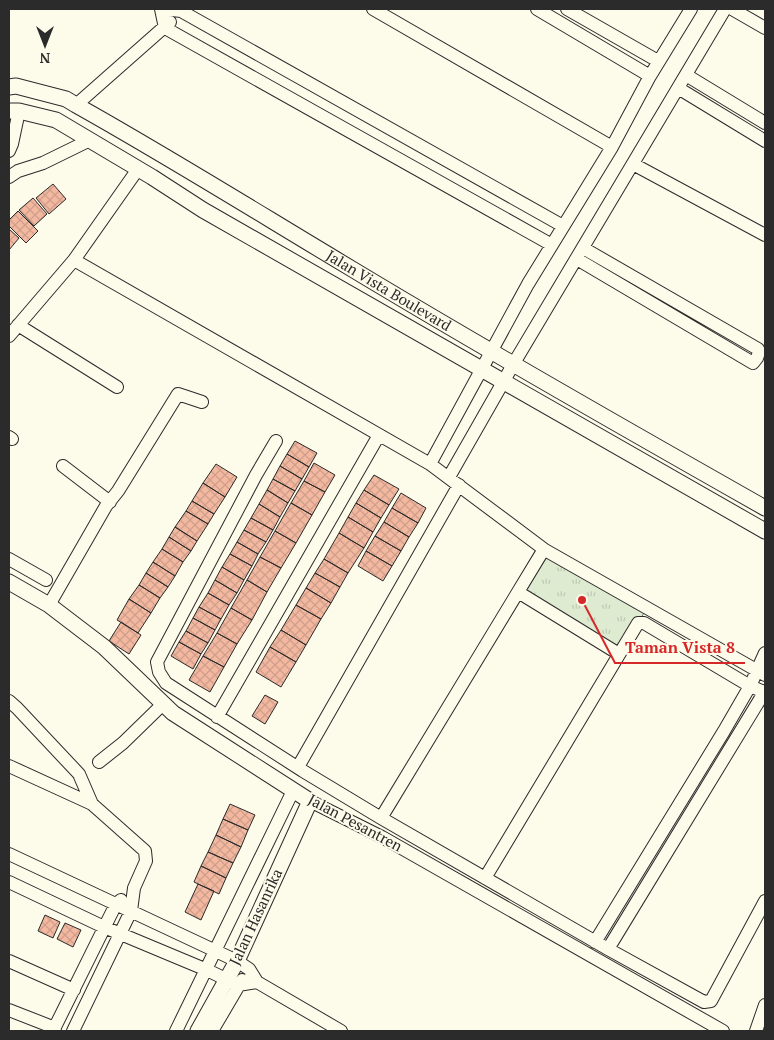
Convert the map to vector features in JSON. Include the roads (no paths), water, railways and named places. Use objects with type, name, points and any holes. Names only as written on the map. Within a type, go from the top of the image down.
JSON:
[{"type":"street","points":[[165,28],[162,9],[183,10],[315,87],[563,226]]},
{"type":"street","points":[[373,9],[612,147]]},
{"type":"street","points":[[537,9],[650,76]]},
{"type":"street","points":[[567,9],[658,61]]},
{"type":"street","points":[[430,464],[491,350],[563,226],[612,147],[658,61],[690,9]]},
{"type":"street","points":[[298,767],[454,481],[514,363],[725,9]]},
{"type":"street","points":[[732,9],[765,28]]},
{"type":"street","points":[[56,120],[165,28],[183,10]]},
{"type":"street","points":[[165,28],[552,245]]},
{"type":"street","points":[[686,75],[765,123]]},
{"type":"street","points":[[9,151],[12,144],[14,111],[12,86]]},
{"type":"street","name":"Jalan Vista Boulevard","points":[[12,86],[66,100],[76,105],[217,186],[352,269],[765,508]]},
{"type":"street","points":[[304,105],[315,87]]},
{"type":"street","points":[[678,88],[765,141]]},
{"type":"street","name":"Jalan Vista Boulevard","points":[[14,111],[56,120],[204,210],[765,531]]},
{"type":"street","points":[[9,177],[18,171],[43,163],[90,140]]},
{"type":"street","points":[[426,174],[436,155]]},
{"type":"street","points":[[633,164],[765,235]]},
{"type":"street","points":[[9,336],[74,260],[138,169]]},
{"type":"street","points":[[580,254],[758,349],[757,358],[753,363],[580,254]]},
{"type":"street","points":[[74,260],[430,464],[545,550],[761,673]]},
{"type":"street","points":[[18,325],[117,387]]},
{"type":"street","points":[[49,605],[85,541],[178,394],[202,402]]},
{"type":"street","points":[[217,717],[379,435]]},
{"type":"street","points":[[276,441],[157,662],[159,672],[166,683],[217,717],[381,818],[595,942],[704,1002],[711,1001],[765,901]]},
{"type":"street","points":[[64,466],[110,502]]},
{"type":"street","points":[[381,818],[545,550]]},
{"type":"street","points":[[9,559],[46,580]]},
{"type":"street","name":"Jalan Pesantren","points":[[9,582],[49,605],[104,647],[173,713],[193,724],[310,801],[382,837],[723,1031]]},
{"type":"street","points":[[518,592],[620,654]]},
{"type":"street","points":[[485,878],[638,622],[750,686],[765,691],[608,949]]},
{"type":"street","points":[[595,942],[750,686],[761,673],[765,653]]},
{"type":"street","points":[[9,701],[79,774],[92,804]]},
{"type":"street","points":[[99,762],[123,743],[163,704]]},
{"type":"street","points":[[9,766],[92,804],[145,851],[146,861],[134,888],[131,911],[73,1031]]},
{"type":"street","points":[[176,1031],[290,798]]},
{"type":"street","name":"Jalan Hasanrika","points":[[198,1031],[243,965],[310,801]]},
{"type":"street","points":[[9,854],[243,965],[257,982],[341,1031]]},
{"type":"street","points":[[9,882],[104,927],[232,982],[257,982]]},
{"type":"street","points":[[9,1010],[54,1030],[116,904],[134,888]]},
{"type":"street","points":[[9,961],[74,990]]},
{"type":"street","points":[[212,1031],[232,982]]},
{"type":"street","points":[[756,1031],[765,1006]]},
{"type":"place","name":"Taman Vista 8","points":[[582,600]]}]
